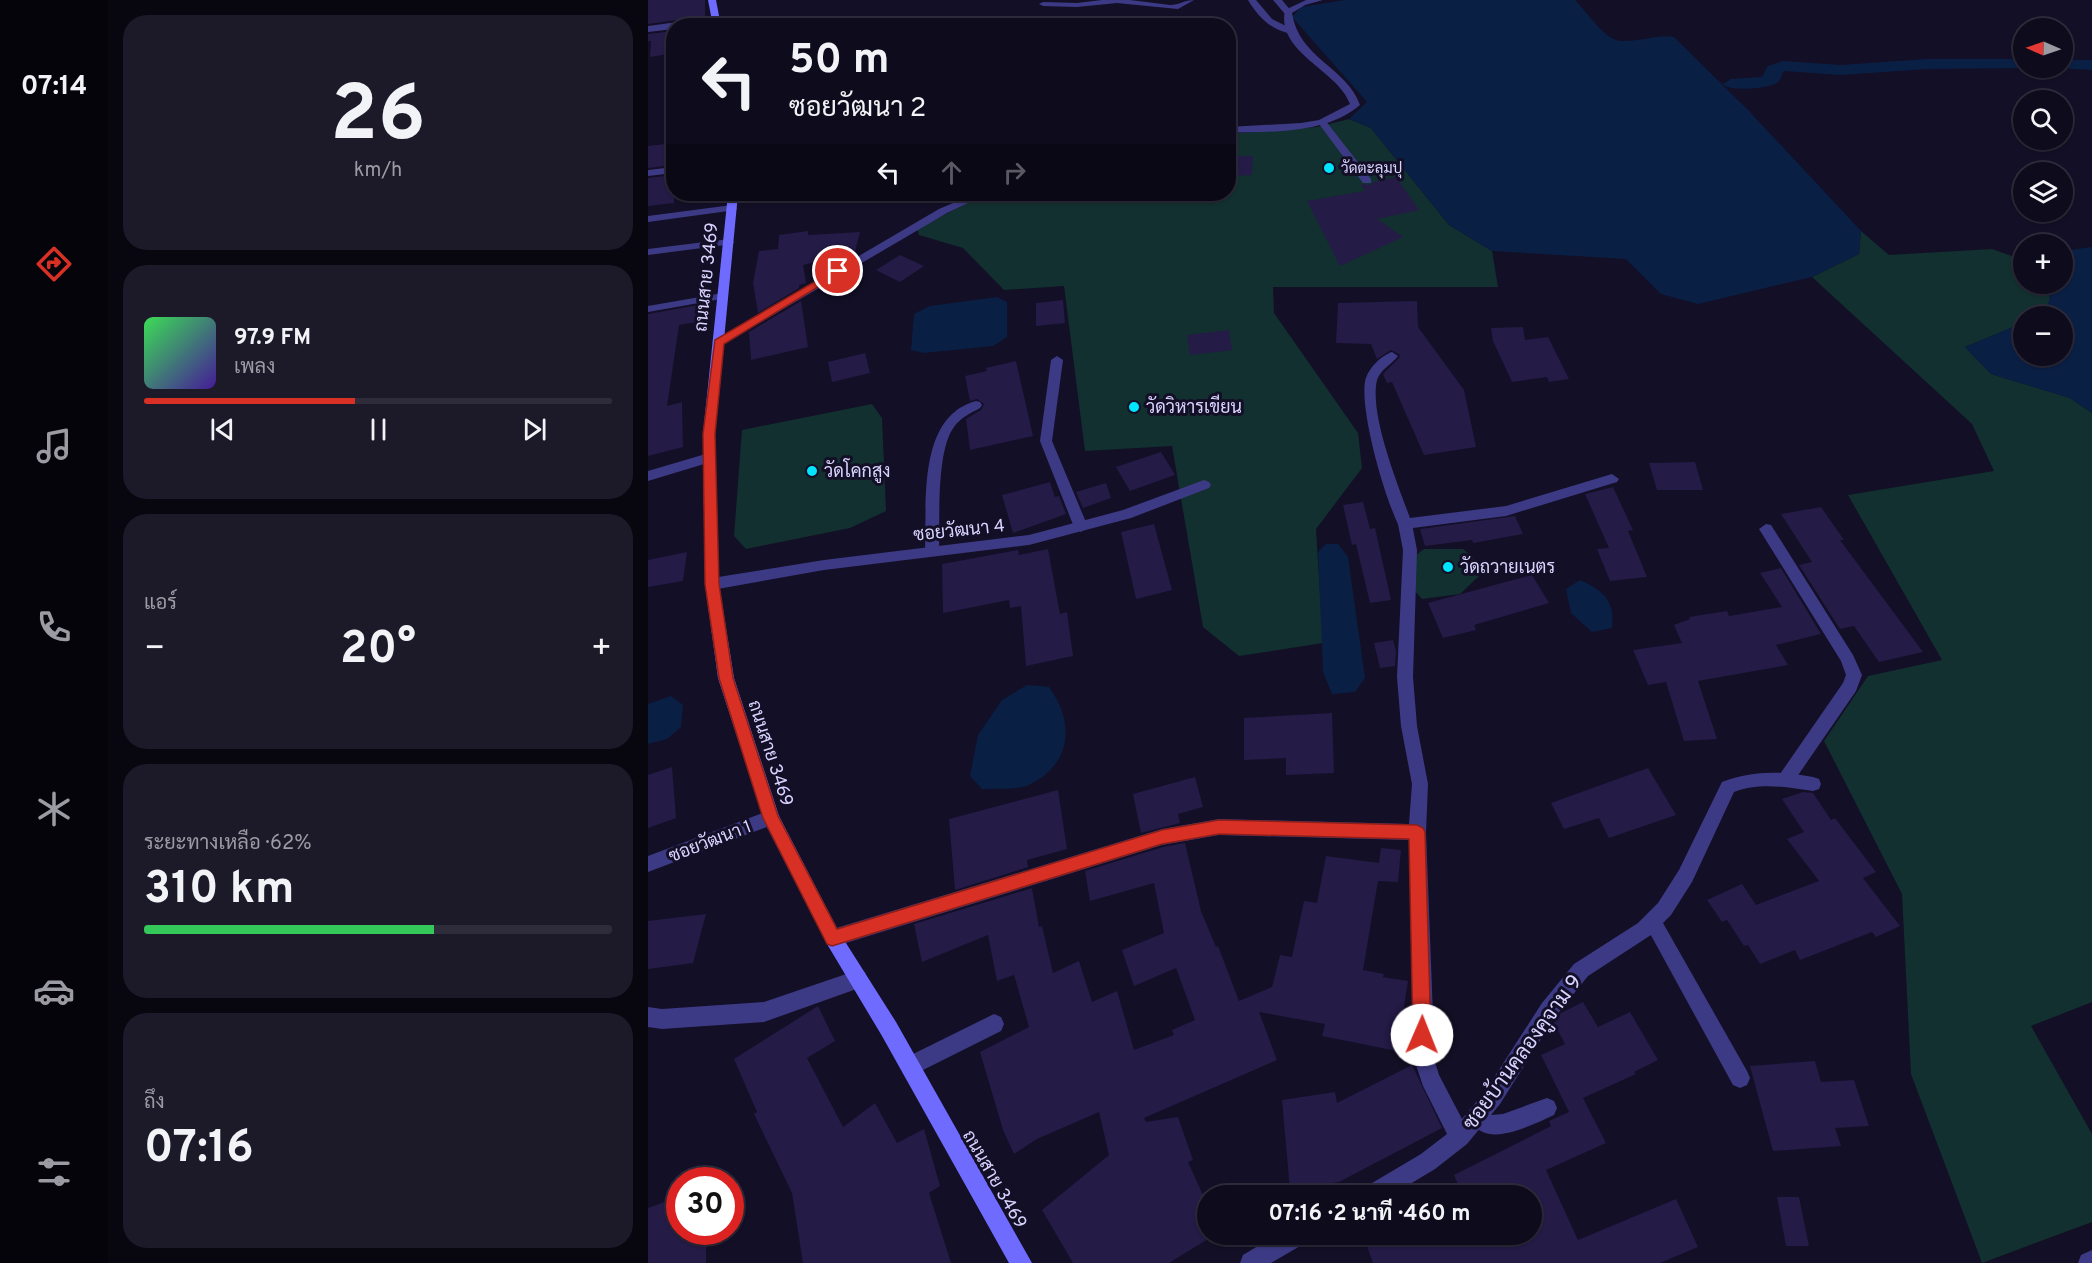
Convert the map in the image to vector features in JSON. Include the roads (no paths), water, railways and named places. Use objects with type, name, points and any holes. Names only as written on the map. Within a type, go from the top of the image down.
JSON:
[{"type":"street","points":[[712,0],[715,18]]},
{"type":"street","points":[[1043,4],[1077,5],[1117,1],[1170,7],[1185,4],[1190,0]]},
{"type":"street","points":[[1252,0],[1257,10],[1279,30],[1292,31]]},
{"type":"street","points":[[1236,129],[1301,126],[1322,122],[1355,105],[1355,97],[1322,69],[1292,31],[1287,21],[1288,12],[1277,0]]},
{"type":"street","points":[[1288,12],[1303,3],[1319,0]]},
{"type":"street","points":[[648,29],[666,27]]},
{"type":"street","points":[[1322,122],[1367,182]]},
{"type":"street","points":[[648,173],[666,171]]},
{"type":"street","points":[[648,219],[733,201]]},
{"type":"street","name":"ถนนสาย 3469","points":[[733,201],[709,434],[712,584],[726,678],[771,818],[832,938],[910,1066],[1021,1263]]},
{"type":"street","points":[[718,342],[933,217],[967,201]]},
{"type":"street","points":[[648,252],[729,242]]},
{"type":"street","points":[[648,309],[723,296]]},
{"type":"street","points":[[1392,356],[1371,378],[1369,402],[1405,524],[1410,549],[1405,677],[1408,726],[1420,783],[1417,832],[1423,1016],[1422,1053],[1440,1100],[1460,1137]]},
{"type":"street","points":[[1057,360],[1046,441],[1081,527]]},
{"type":"street","points":[[932,551],[938,448],[947,427],[963,411],[976,405]]},
{"type":"street","points":[[648,476],[709,458]]},
{"type":"street","points":[[1405,524],[1506,511],[1611,479]]},
{"type":"street","name":"ซอยวัฒนา 4","points":[[712,584],[824,565],[1029,540],[1126,514],[1204,485]]},
{"type":"street","points":[[1766,529],[1848,659],[1854,675],[1850,686],[1786,779]]},
{"type":"street","name":"ซอยบ้านคลองคูจาม 9","points":[[1388,1185],[1422,1166],[1460,1137],[1499,1089],[1544,1017],[1581,970],[1653,922],[1680,884],[1728,787],[1743,779],[1786,779],[1813,784]]},
{"type":"street","name":"ซอยวัฒนา 1","points":[[648,864],[771,818]]},
{"type":"street","points":[[832,938],[1162,837],[1219,827],[1417,832]]},
{"type":"street","points":[[1653,922],[1740,1078]]},
{"type":"street","points":[[648,1017],[662,1019],[764,1012],[858,979]]},
{"type":"street","points":[[910,1066],[994,1024]]},
{"type":"street","points":[[1478,1116],[1488,1125],[1503,1125],[1547,1108]]},
{"type":"street","points":[[1251,1263],[1281,1245]]},
{"type":"water","points":[[1345,0],[1575,0],[1612,38],[1633,41],[1674,37],[1749,111],[1861,231],[1859,254],[1812,277],[1698,304],[1661,294],[1626,259],[1492,251],[1449,225],[1371,128],[1349,119],[1367,102],[1292,17],[1301,7]]},
{"type":"water","points":[[2092,247],[2092,413],[2070,398],[1991,374],[1965,347],[2013,327],[2013,366],[2073,366],[2073,306],[2048,306],[2050,298],[2048,294],[2073,294],[2073,250]]},
{"type":"water","points":[[997,297],[1007,302],[1007,337],[993,346],[924,353],[911,350],[914,314],[930,306]]},
{"type":"water","points":[[1326,544],[1338,544],[1348,557],[1365,678],[1355,692],[1332,694],[1323,672],[1318,552]]},
{"type":"water","points":[[1580,580],[1596,588],[1610,604],[1612,628],[1592,632],[1571,613],[1566,589]]},
{"type":"water","points":[[1027,685],[1049,687],[1057,701],[1065,728],[1065,742],[1061,754],[1054,766],[1029,785],[982,789],[970,776],[978,735],[1002,700]]},
{"type":"water","points":[[671,696],[683,705],[681,727],[667,739],[648,744],[648,704]]},
{"type":"waterway","points":[[1731,84],[1766,82],[1773,78],[1774,69],[1783,66],[1841,70],[1927,64],[2013,64]]},
{"type":"waterway","points":[[2073,65],[2092,65]]},
{"type":"place","name":"วัดตะลุมปุ","points":[[1329,168]]},
{"type":"place","name":"วัดวิหารเขียน","points":[[1134,407]]},
{"type":"place","name":"วัดโคกสูง","points":[[812,471]]},
{"type":"place","name":"วัดถวายเนตร","points":[[1448,567]]}]
